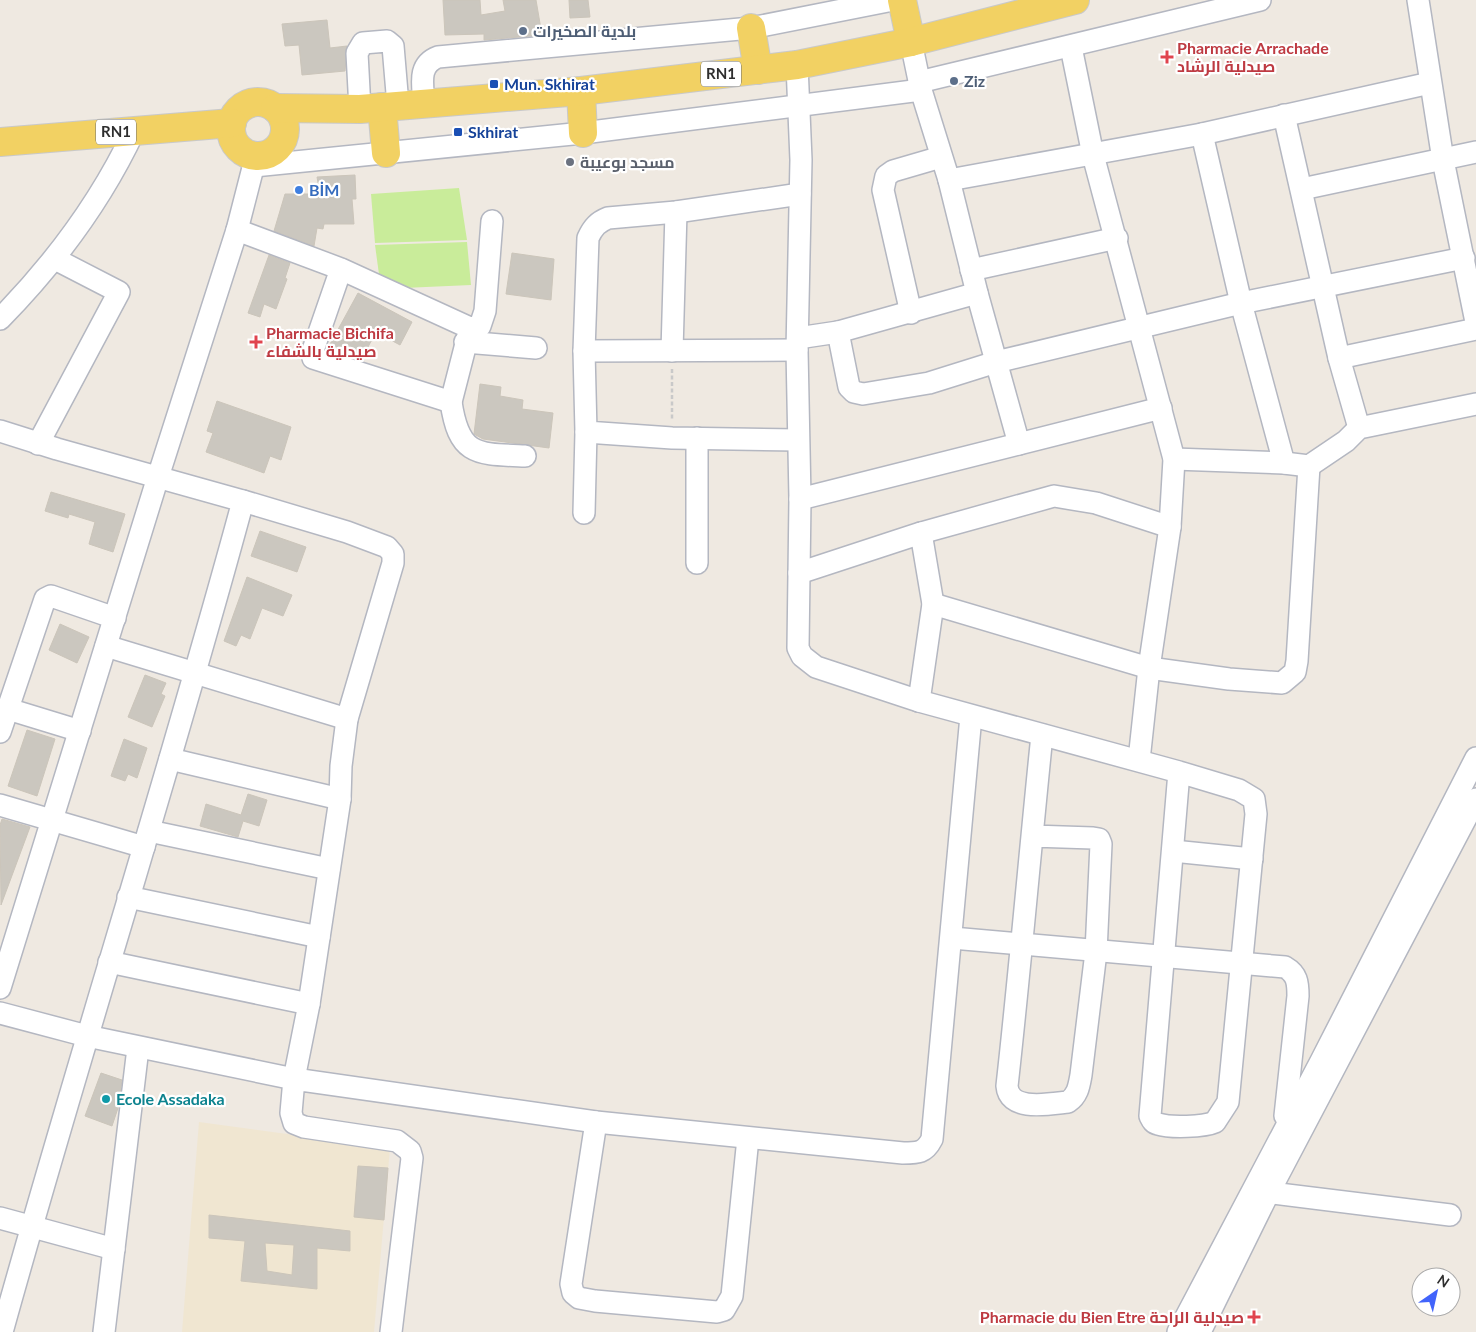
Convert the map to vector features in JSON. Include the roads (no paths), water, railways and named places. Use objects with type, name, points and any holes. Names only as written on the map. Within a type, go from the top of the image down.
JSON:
[{"type":"main road","points":[[902,0],[911,42]]},
{"type":"main road","name":"RN1","points":[[0,142],[232,123],[240,110],[253,102],[268,104],[275,108],[391,106],[581,91],[797,65],[911,42],[1061,2]]},
{"type":"main road","points":[[751,28],[758,70]]},
{"type":"main road","points":[[581,91],[583,133]]},
{"type":"main road","points":[[386,153],[391,106]]},
{"type":"main road","name":"RN1","points":[[285,135],[391,106]]},
{"type":"main road","points":[[232,123],[233,138],[237,145],[255,161],[271,153],[282,142],[285,135],[284,120],[275,108]]},
{"type":"street","points":[[391,106],[422,74],[425,64],[438,57],[751,28],[894,0]]},
{"type":"street","points":[[0,988],[158,477],[238,230],[255,161],[386,153],[583,133],[800,106],[920,86],[1260,0]]},
{"type":"street","points":[[1418,0],[1443,160],[1476,322]]},
{"type":"street","points":[[911,42],[920,86],[949,180],[977,293],[1019,444]]},
{"type":"street","points":[[1071,47],[1093,155],[1174,458],[1170,527],[1139,760]]},
{"type":"street","points":[[797,65],[800,106],[798,648],[802,656],[816,667],[919,702],[1139,760],[1179,772],[1239,790],[1254,799],[1256,814],[1228,1102],[1220,1118],[1210,1124],[1159,1125],[1153,1122],[1150,1116],[1179,772]]},
{"type":"street","points":[[949,180],[1202,134],[1430,83]]},
{"type":"street","points":[[1284,115],[1339,358],[1359,428]]},
{"type":"street","points":[[0,319],[55,259],[115,171],[134,131]]},
{"type":"street","points":[[1202,134],[1241,303],[1284,463]]},
{"type":"street","points":[[1302,189],[1476,152]]},
{"type":"street","points":[[912,313],[883,190],[884,182],[893,171],[941,157]]},
{"type":"street","points":[[584,514],[586,432],[584,351],[588,238],[593,228],[608,218],[676,212],[800,194]]},
{"type":"street","points":[[672,351],[676,212]]},
{"type":"street","points":[[492,221],[486,312],[480,326],[467,335],[450,402],[454,426],[469,447],[493,455],[525,456]]},
{"type":"street","points":[[238,230],[341,269],[467,335],[536,348]]},
{"type":"street","points":[[971,270],[1116,238]]},
{"type":"street","points":[[838,332],[849,387],[854,392],[878,394],[929,383],[996,362],[1140,329],[1241,303],[1464,258]]},
{"type":"street","points":[[38,444],[119,292],[55,259]]},
{"type":"street","points":[[341,269],[312,353],[313,358],[450,402]]},
{"type":"street","points":[[584,351],[672,351],[798,344],[977,293]]},
{"type":"street","points":[[1339,358],[1476,329]]},
{"type":"street","points":[[1174,458],[1284,463],[1309,466],[1346,441],[1359,428],[1476,404]]},
{"type":"street","points":[[800,499],[1161,408]]},
{"type":"street","points":[[0,431],[38,444],[244,501],[347,532],[392,550],[393,563],[347,719],[341,766],[340,799],[309,1004],[294,1079],[290,1113],[294,1123],[304,1127],[397,1141],[410,1151],[412,1158],[404,1240],[391,1332]]},
{"type":"street","points":[[586,432],[672,438],[798,440]]},
{"type":"street","points":[[697,438],[697,563]]},
{"type":"street","points":[[933,604],[1150,668],[1229,679],[1282,683],[1295,672],[1309,466]]},
{"type":"street","points":[[799,573],[920,533],[1054,496],[1096,503],[1170,527]]},
{"type":"street","points":[[2,1332],[128,897],[197,672],[244,501]]},
{"type":"street","points":[[919,702],[933,604],[920,533]]},
{"type":"street","points":[[0,732],[45,599],[52,596],[115,618]]},
{"type":"street","points":[[106,646],[347,719]]},
{"type":"street","points":[[8,709],[80,731]]},
{"type":"street","points":[[0,1014],[138,1048],[294,1079],[596,1122],[903,1153],[921,1153],[929,1147],[932,1139],[971,716]]},
{"type":"street","points":[[1032,836],[1093,838],[1099,840],[1102,844],[1096,952],[1081,1075],[1074,1098],[1068,1102],[1019,1103],[1011,1100],[1007,1094],[1006,1086],[1023,944],[1032,836],[1042,735]]},
{"type":"street","points":[[1200,1332],[1260,1192],[1283,1131],[1321,1061],[1476,758]]},
{"type":"street","points":[[170,760],[340,799]]},
{"type":"street","points":[[1178,1332],[1260,1192],[1476,799]]},
{"type":"street","points":[[0,805],[51,820],[147,839],[329,869]]},
{"type":"street","points":[[1173,851],[1252,859]]},
{"type":"street","points":[[128,897],[319,937]]},
{"type":"street","points":[[952,938],[1285,967],[1293,972],[1298,981],[1298,996],[1283,1131]]},
{"type":"street","points":[[110,962],[309,1004]]},
{"type":"street","points":[[104,1332],[138,1048]]},
{"type":"street","points":[[596,1122],[571,1284],[573,1293],[578,1298],[595,1300],[718,1312],[724,1310],[732,1296],[748,1138]]},
{"type":"street","points":[[1260,1192],[1450,1215]]},
{"type":"street","points":[[0,1218],[114,1249]]},
{"type":"place","name":"بلدية الصخيرات","points":[[523,31]]},
{"type":"place","name":"Pharmacie Arrachade صيدلية الرشاد","points":[[1167,57]]},
{"type":"place","name":"Ziz","points":[[954,81]]},
{"type":"place","name":"Mun. Skhirat","points":[[494,84]]},
{"type":"place","name":"Skhirat","points":[[458,132]]},
{"type":"place","name":"مسجد بوعيبة","points":[[570,162]]},
{"type":"place","name":"BİM","points":[[299,190]]},
{"type":"place","name":"Pharmacie Bichifa صيدلية بالشفاء","points":[[256,342]]},
{"type":"place","name":"Ecole Assadaka","points":[[106,1099]]},
{"type":"place","name":"Pharmacie du Bien Etre صيدلية الراحة","points":[[1254,1317]]}]
